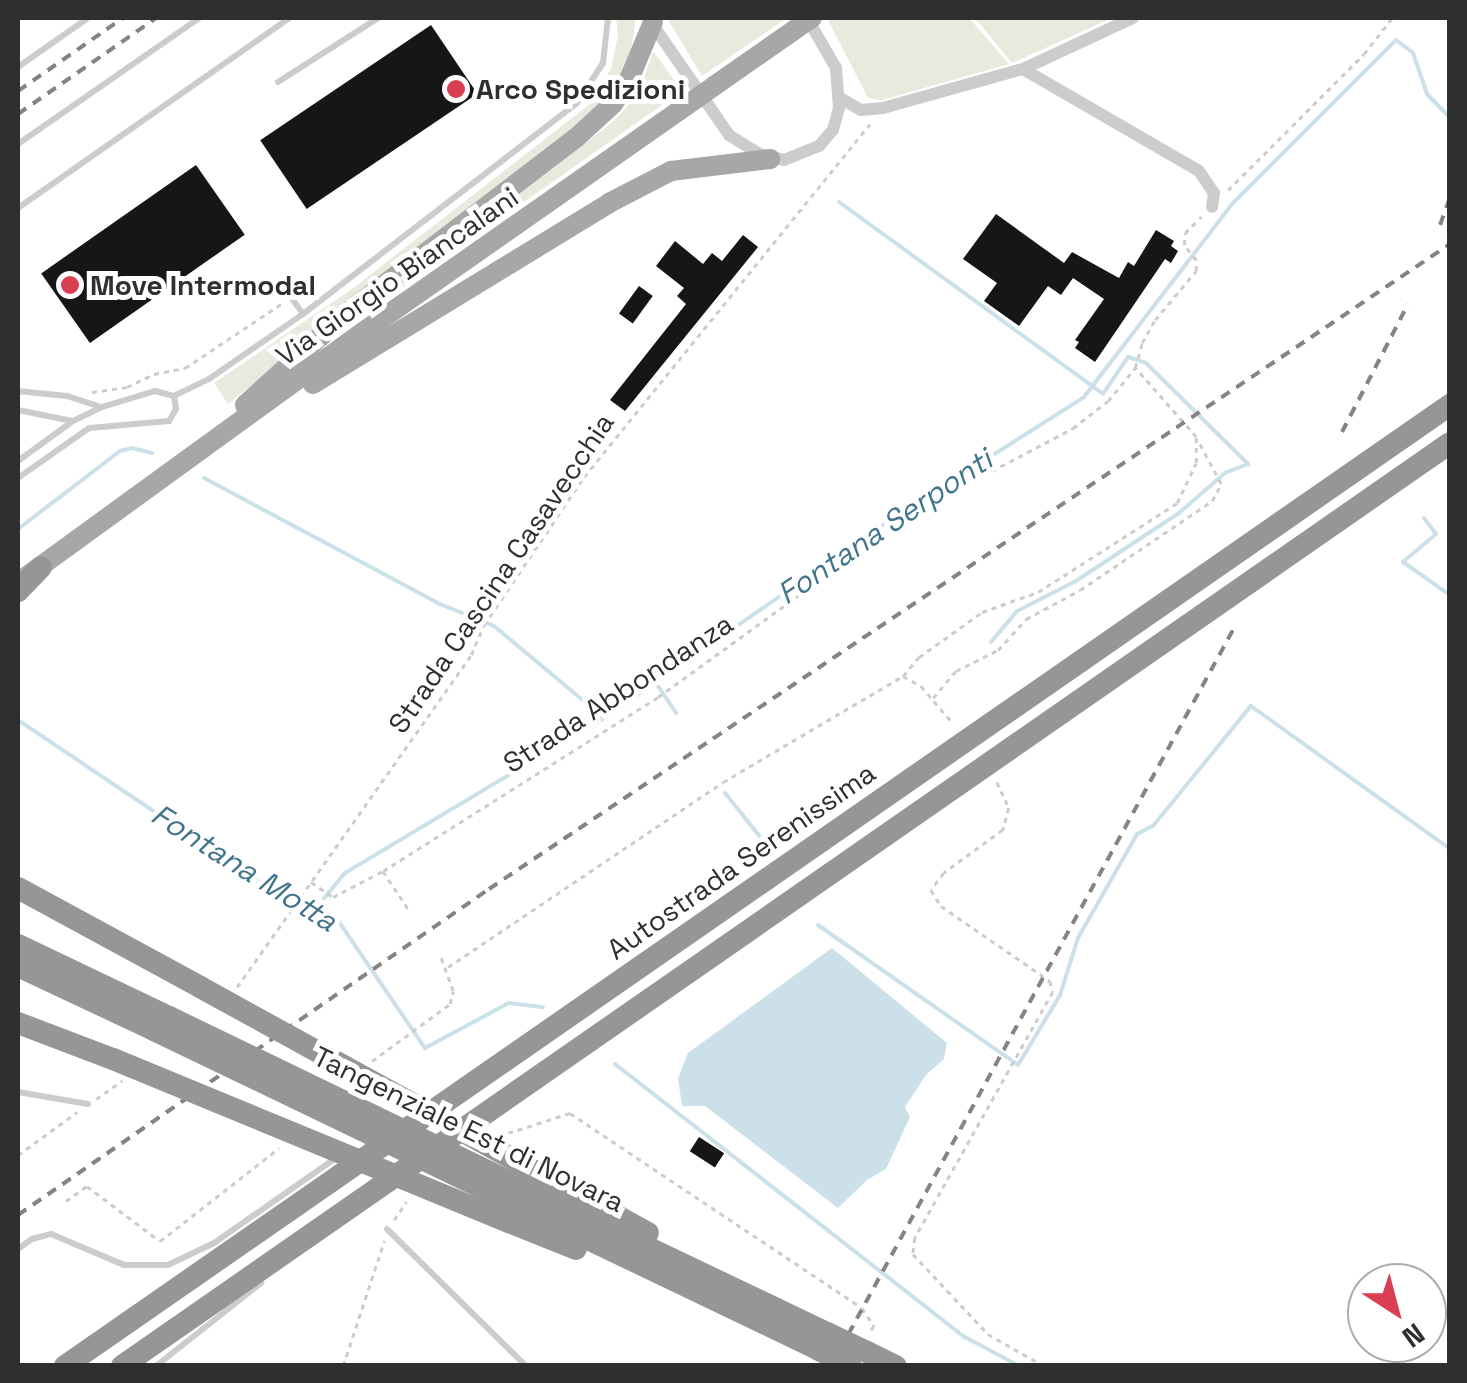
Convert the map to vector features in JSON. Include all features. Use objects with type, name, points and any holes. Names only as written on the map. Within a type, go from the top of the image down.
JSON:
[{"type":"highway","name":"Autostrada Serenissima","points":[[65,1366],[1450,405]]},
{"type":"highway","points":[[122,1366],[1450,444]]},
{"type":"highway","points":[[18,580],[40,567]]},
{"type":"highway","points":[[18,591],[40,567]]},
{"type":"highway","points":[[18,888],[200,987],[521,1196],[745,1305]]},
{"type":"highway","name":"Tangenziale Est di Novara","points":[[18,945],[161,1023],[745,1305],[859,1359],[896,1366]]},
{"type":"highway","name":"Tangenziale Est di Novara","points":[[18,966],[161,1023]]},
{"type":"highway","points":[[18,1023],[112,1059],[521,1196]]},
{"type":"main road","points":[[168,476],[343,316],[600,116],[628,82],[653,19]]},
{"type":"main road","name":"Via Giorgio Biancalani","points":[[40,567],[362,332],[805,21]]},
{"type":"main road","points":[[168,476],[609,203],[672,171],[770,158]]},
{"type":"street","points":[[840,98],[861,110],[883,108],[1023,69],[1134,18]]},
{"type":"street","points":[[653,19],[729,135],[739,145],[770,158],[801,156],[819,146],[833,130],[840,98],[836,68],[805,21]]},
{"type":"street","points":[[1023,69],[1198,171],[1214,193],[1212,207]]},
{"type":"lane","points":[[18,67],[88,18]]},
{"type":"lane","points":[[18,144],[200,18]]},
{"type":"lane","points":[[18,208],[289,18]]},
{"type":"lane","points":[[278,82],[378,18]]},
{"type":"lane","points":[[174,396],[209,379],[302,314],[577,103],[603,63],[608,18]]},
{"type":"lane","points":[[291,296],[302,314]]},
{"type":"lane","points":[[18,461],[73,421],[102,407],[163,390],[174,396]]},
{"type":"lane","points":[[18,391],[67,396],[102,407]]},
{"type":"lane","points":[[18,478],[89,428],[169,421],[176,409],[174,396]]},
{"type":"lane","points":[[18,410],[73,421]]},
{"type":"lane","points":[[18,1249],[32,1239],[50,1234],[124,1265],[144,1268],[177,1262],[214,1243],[385,1124],[509,1057]]},
{"type":"lane","points":[[18,1092],[88,1104]]},
{"type":"lane","points":[[156,1366],[349,1209]]},
{"type":"lane","points":[[388,1230],[526,1366]]},
{"type":"path","name":"Strada Abbondanza","points":[[310,882],[331,896],[382,871],[658,698],[912,513],[1073,428],[1108,401],[1136,366],[1156,320],[1196,270],[1196,260],[1184,233],[1364,54],[1392,18]]},
{"type":"path","name":"Strada Cascina Casavecchia","points":[[310,882],[471,655],[484,625],[584,477],[768,244],[883,108]]},
{"type":"path","points":[[88,393],[127,387],[154,374],[186,368],[291,296]]},
{"type":"path","points":[[933,698],[956,672],[998,650],[1026,619],[1080,590],[1220,492],[1217,473],[1196,437],[1136,366]]},
{"type":"path","points":[[448,967],[723,782],[903,676],[920,657],[982,612],[1038,592],[1177,504],[1196,463],[1196,437]]},
{"type":"path","points":[[903,676],[933,698],[952,722]]},
{"type":"path","points":[[996,780],[1009,808],[1004,830],[944,873],[932,890],[940,906],[1053,986],[914,1238],[912,1254],[988,1334],[1044,1366]]},
{"type":"path","points":[[382,871],[409,910]]},
{"type":"path","points":[[290,910],[310,882]]},
{"type":"path","points":[[408,1036],[450,1004],[454,991],[448,967],[440,956]]},
{"type":"path","points":[[66,1201],[87,1186],[160,1240],[282,1146]]},
{"type":"shaded area","points":[[616,18],[636,18],[630,57],[612,92],[587,117],[228,404],[214,383],[352,289],[590,104],[611,69],[618,35]]},
{"type":"shaded area","points":[[667,18],[787,18],[702,76]]},
{"type":"shaded area","points":[[827,18],[969,18],[1009,64],[882,100],[868,98]]},
{"type":"shaded area","points":[[975,18],[1112,18],[1012,63]]},
{"type":"shaded area","points":[[653,51],[682,91],[370,310],[614,121],[639,94]]},
{"type":"water","points":[[832,948],[947,1043],[944,1059],[926,1075],[905,1107],[910,1117],[886,1169],[867,1180],[838,1208],[705,1106],[682,1106],[678,1078],[688,1053]]},
{"type":"building","points":[[431,25],[477,94],[307,209],[260,140]]},
{"type":"building","points":[[196,165],[245,235],[90,343],[41,273]]},
{"type":"building","points":[[996,214],[1064,263],[1072,252],[1119,278],[1128,262],[1134,266],[1156,230],[1174,241],[1171,246],[1178,251],[1171,263],[1165,259],[1095,362],[1075,348],[1079,342],[1075,340],[1104,299],[1073,278],[1061,295],[1048,286],[1019,326],[984,301],[997,283],[963,259]]},
{"type":"building","points":[[743,235],[758,247],[625,411],[610,400],[686,304],[677,296],[684,288],[656,266],[675,241],[703,264],[712,253],[722,261]]},
{"type":"building","points":[[639,286],[653,296],[633,323],[619,314]]},
{"type":"building","points":[[699,1137],[724,1153],[715,1168],[690,1151]]},
{"type":"waterway","name":"Fontana Serponti","points":[[204,478],[440,604],[494,626],[604,718],[877,529],[1084,397],[1232,204],[1396,40],[1413,53],[1427,94],[1450,118]]},
{"type":"waterway","points":[[839,202],[1103,394],[1128,357],[1146,363],[1248,464],[1225,473],[1179,513],[1076,581],[1017,611],[991,642]]},
{"type":"waterway","name":"Fontana Serponti","points":[[18,529],[120,451],[132,448],[152,453]]},
{"type":"waterway","points":[[1424,518],[1436,534],[1403,562],[1450,595]]},
{"type":"waterway","points":[[656,683],[676,713]]},
{"type":"waterway","points":[[818,925],[1018,1065],[1060,995],[1078,938],[1137,834],[1153,826],[1251,706],[1450,849]]},
{"type":"waterway","points":[[312,913],[345,873],[604,718]]},
{"type":"waterway","name":"Fontana Motta","points":[[18,720],[299,909],[339,922],[425,1048],[509,1003],[543,1007]]},
{"type":"waterway","points":[[725,793],[762,839]]},
{"type":"waterway","name":"Fontana Motta","points":[[615,1064],[965,1337],[1019,1366]]},
{"type":"railway","points":[[18,91],[123,18]]},
{"type":"railway","points":[[18,114],[156,18]]},
{"type":"railway","points":[[1440,225],[1450,198]]},
{"type":"railway","points":[[18,1215],[489,889],[1450,244]]},
{"type":"railway","points":[[1342,432],[1408,304]]},
{"type":"railway","points":[[831,1366],[1233,630]]},
{"type":"place","name":"Arco Spedizioni","points":[[456,89]]},
{"type":"place","name":"Move Intermodal","points":[[70,285]]}]
